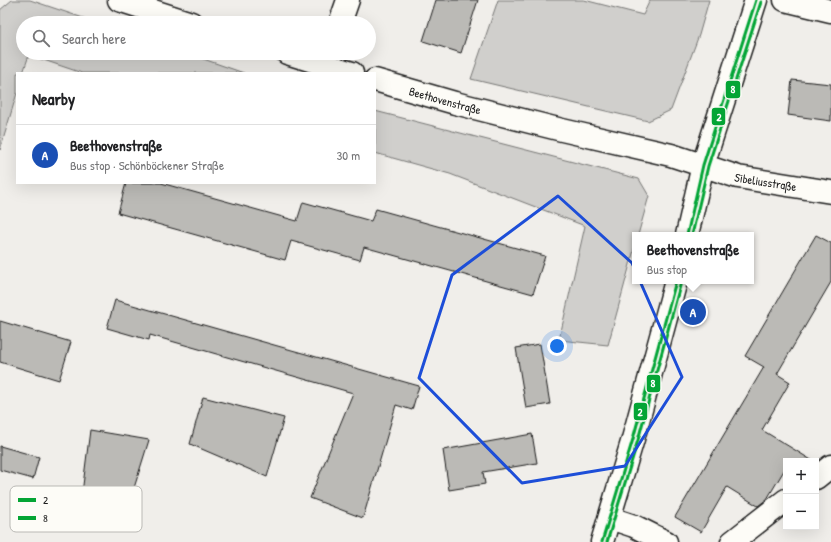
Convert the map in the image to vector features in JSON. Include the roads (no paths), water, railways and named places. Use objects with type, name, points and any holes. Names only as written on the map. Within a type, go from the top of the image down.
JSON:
[{"type":"street","points":[[119,0],[169,16]]},
{"type":"street","points":[[342,16],[348,0]]},
{"type":"street","points":[[688,232],[703,165],[756,0]]},
{"type":"street","points":[[784,0],[831,11]]},
{"type":"street","points":[[329,60],[350,72]]},
{"type":"street","name":"Beethovenstraße","points":[[376,80],[455,103],[562,130],[671,155],[703,165]]},
{"type":"street","name":"Sibeliusstraße","points":[[703,165],[738,177],[831,192]]},
{"type":"street","points":[[602,542],[633,439],[675,284]]},
{"type":"street","points":[[819,476],[831,466]]},
{"type":"street","points":[[732,542],[783,502]]},
{"type":"street","points":[[610,518],[634,526],[666,542]]},
{"type":"place","name":"Beethovenstraße","points":[[693,312]]}]
